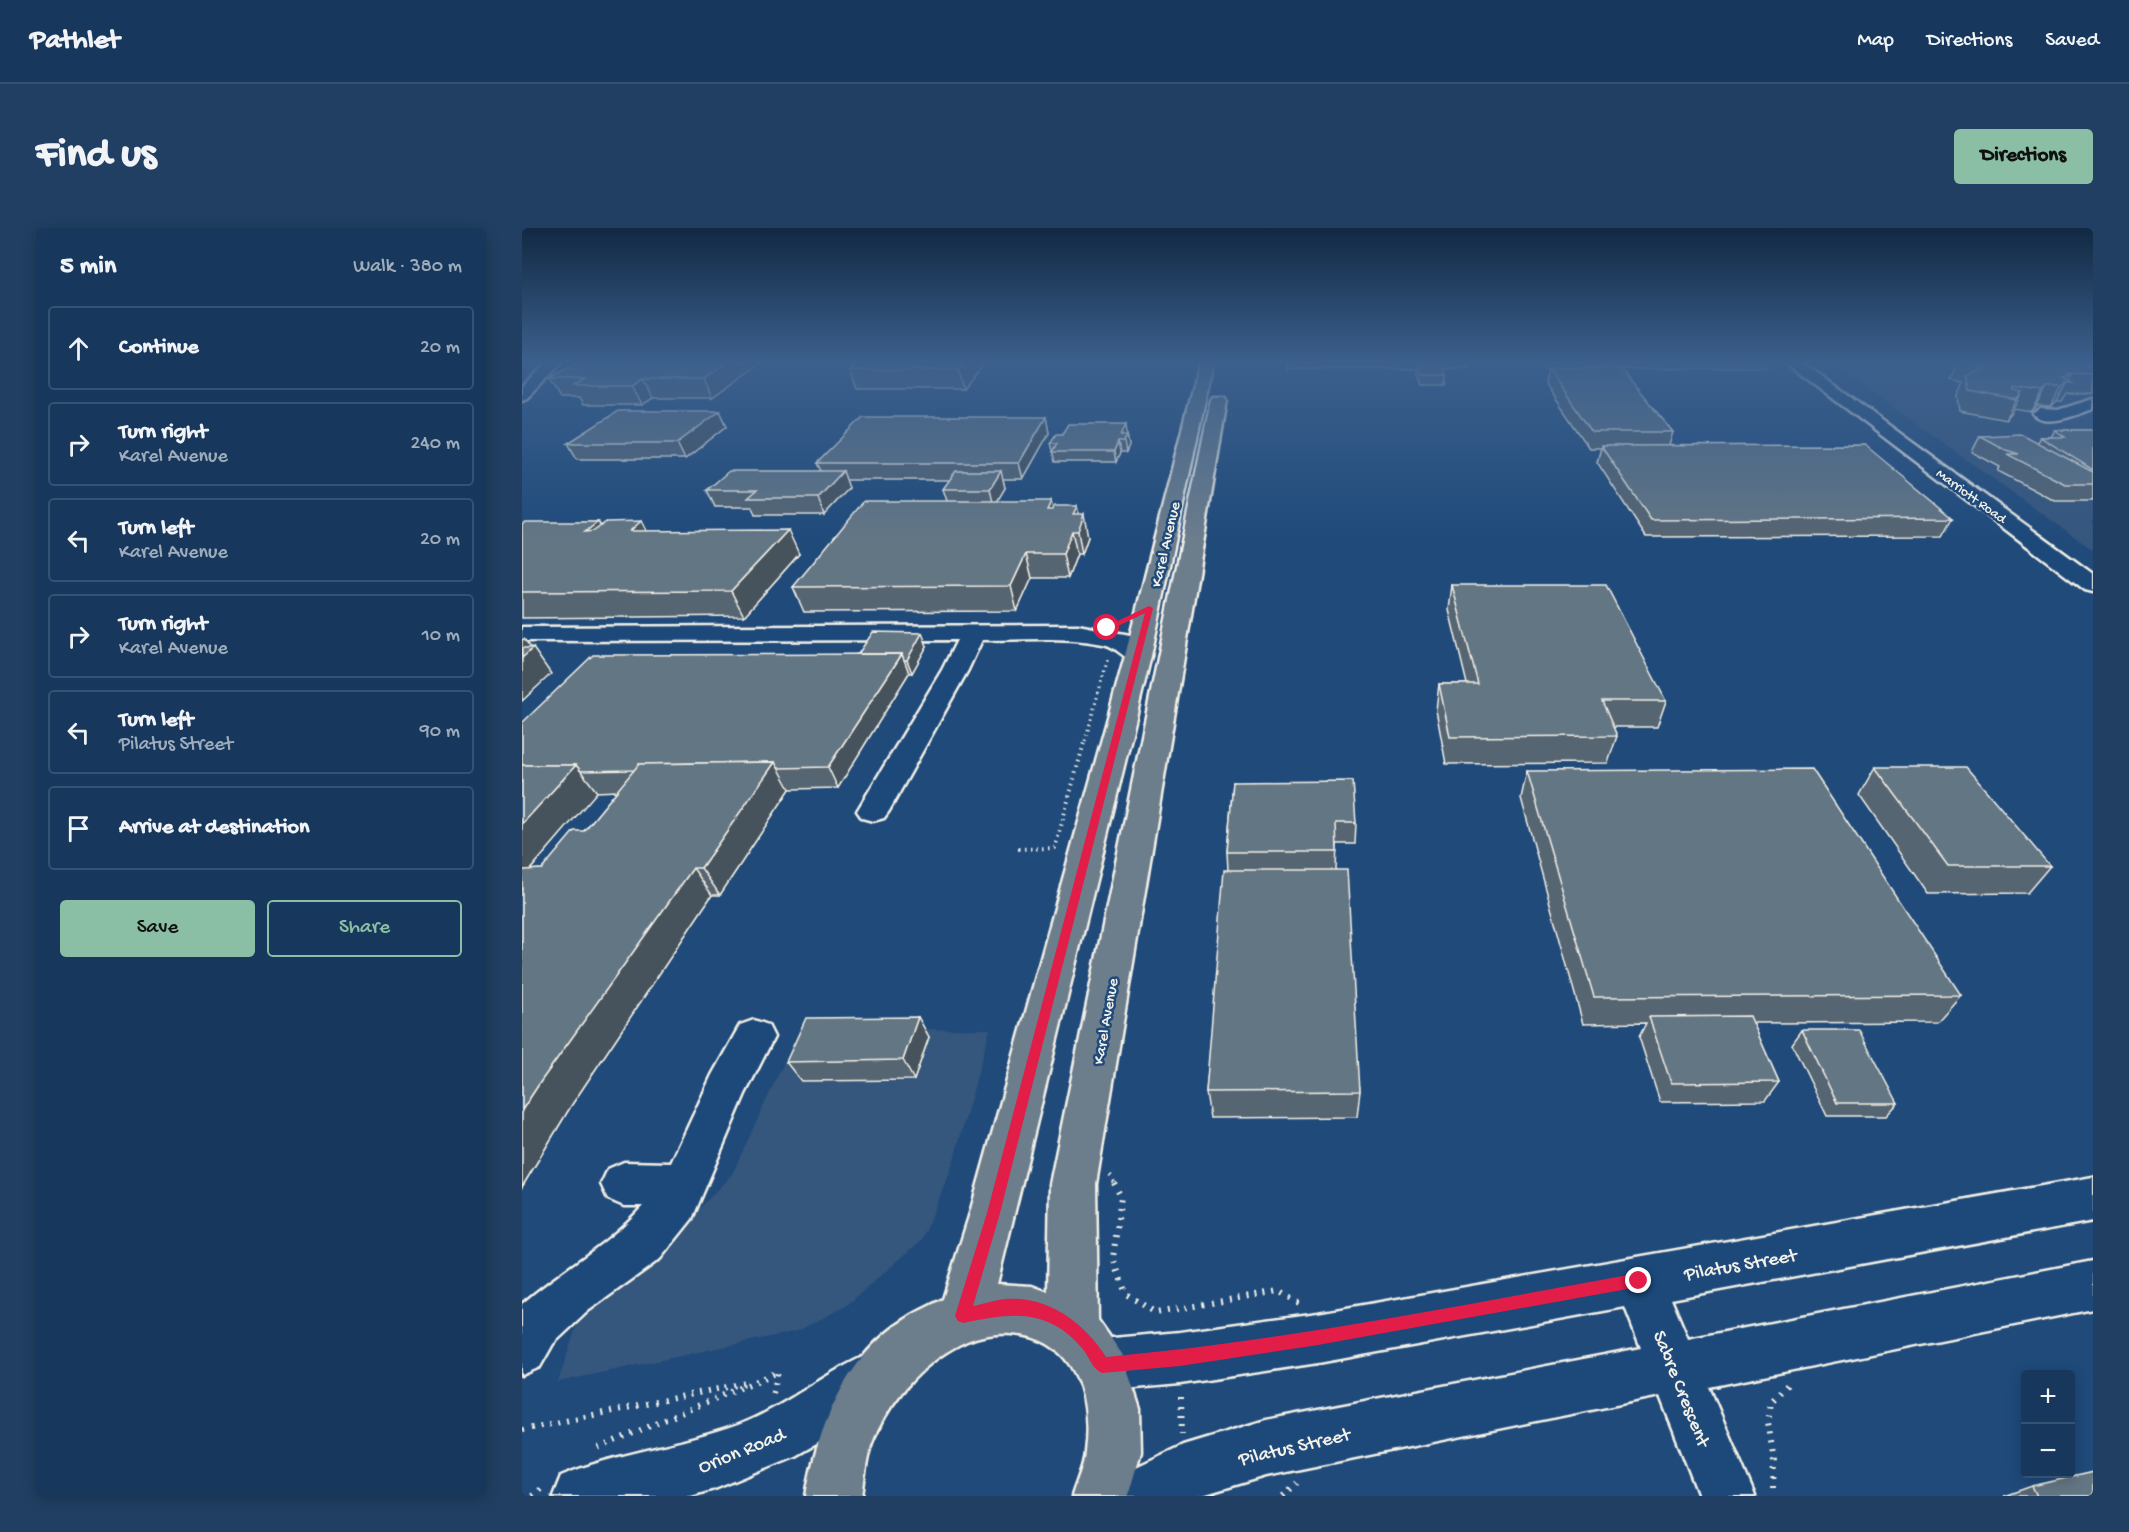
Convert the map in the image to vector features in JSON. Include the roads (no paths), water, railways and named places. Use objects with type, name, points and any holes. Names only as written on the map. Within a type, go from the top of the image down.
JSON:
[{"type":"main road","name":"Karel Avenue","points":[[963,1316],[993,1213],[1138,656],[1192,421]]},
{"type":"main road","name":"Karel Avenue","points":[[1100,1496],[1113,1453],[1113,1405],[1088,1347],[1073,1184],[1215,421]]},
{"type":"main road","points":[[1074,904],[1107,844],[1121,808],[1133,789],[1148,783]]},
{"type":"main road","points":[[834,1496],[840,1458],[857,1415],[888,1370],[921,1338],[963,1316],[1005,1306],[1029,1308],[1054,1316],[1088,1347]]},
{"type":"street","name":"Marriott Road","points":[[1872,421],[2093,585]]},
{"type":"street","name":"Marriott Road","points":[[1888,421],[2093,568]]},
{"type":"street","points":[[522,634],[1078,633],[1107,628],[1149,608]]},
{"type":"street","points":[[839,659],[857,633]]},
{"type":"street","points":[[1078,633],[1121,640],[1138,656]]},
{"type":"street","points":[[597,658],[622,634]]},
{"type":"street","points":[[641,659],[666,634]]},
{"type":"street","points":[[885,805],[912,764],[964,670],[972,634]]},
{"type":"street","points":[[522,1349],[536,1326],[544,1318],[571,1294],[643,1242],[676,1203],[727,1088],[754,1037]]},
{"type":"street","points":[[624,1184],[684,1185]]},
{"type":"street","name":"Pilatus Street","points":[[1088,1347],[1180,1358],[1328,1336],[2093,1200]]},
{"type":"street","name":"Sabre Crescent","points":[[1639,1281],[1674,1368],[1750,1492]]},
{"type":"street","name":"Pilatus Street","points":[[1137,1496],[1183,1473],[1266,1448],[2093,1285]]},
{"type":"street","name":"Orion Road","points":[[574,1476],[680,1473],[762,1443],[800,1424],[888,1370]]}]
